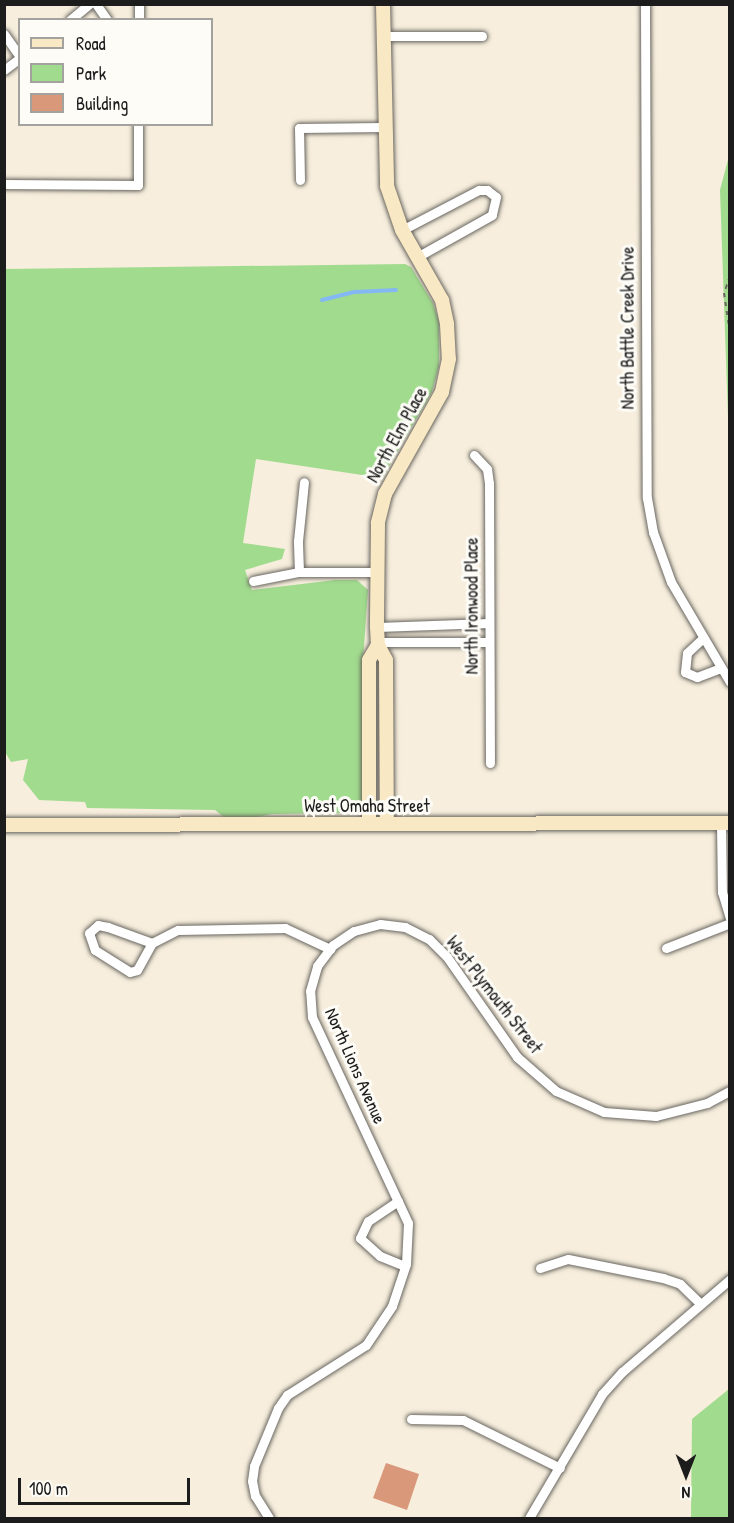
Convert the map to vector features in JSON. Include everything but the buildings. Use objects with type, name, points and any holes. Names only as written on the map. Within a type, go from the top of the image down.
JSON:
[{"type":"street","points":[[72,18],[89,4]]},
{"type":"street","points":[[96,4],[106,18]]},
{"type":"street","name":"North Elm Place","points":[[383,4],[383,127],[387,186],[402,230],[436,286],[445,311],[447,370],[442,392],[380,506],[377,627],[378,644],[386,660],[387,824]]},
{"type":"street","name":"North Battle Creek Drive","points":[[645,4],[645,484],[653,531],[664,564],[729,682]]},
{"type":"street","points":[[4,34],[18,54]]},
{"type":"street","points":[[383,36],[482,36]]},
{"type":"street","points":[[4,70],[18,59]]},
{"type":"street","points":[[4,184],[138,185],[138,126]]},
{"type":"street","points":[[300,180],[299,128],[383,127]]},
{"type":"street","points":[[402,230],[479,190],[487,190],[496,197],[492,215],[417,257]]},
{"type":"street","name":"North Ironwood Place","points":[[474,455],[487,469],[489,483],[490,763]]},
{"type":"street","points":[[299,572],[298,541],[304,482]]},
{"type":"street","points":[[253,581],[299,572],[377,572]]},
{"type":"street","points":[[377,627],[489,623]]},
{"type":"street","points":[[703,638],[687,653],[685,672],[697,677],[722,668]]},
{"type":"street","points":[[378,644],[489,642]]},
{"type":"street","name":"North Elm Place","points":[[369,824],[369,660],[378,644]]},
{"type":"street","points":[[725,823],[725,882],[729,918]]},
{"type":"street","name":"West Omaha Street","points":[[4,825],[725,823]]},
{"type":"street","points":[[666,948],[700,938],[729,923]]},
{"type":"street","name":"West Plymouth Street","points":[[331,947],[354,931],[380,924],[405,927],[429,939],[447,957],[517,1057],[556,1091],[604,1112],[656,1116],[707,1103],[729,1091]]},
{"type":"street","points":[[152,943],[108,927],[98,926],[89,933],[95,950],[130,972],[137,970],[152,943],[178,930],[285,928],[331,947]]},
{"type":"street","name":"North Lions Avenue","points":[[269,1518],[255,1496],[252,1481],[254,1466],[278,1408],[287,1395],[366,1346],[392,1306],[405,1266],[408,1223],[312,1017],[310,991],[317,966],[331,947]]},
{"type":"street","points":[[398,1201],[369,1221],[360,1238],[380,1256],[405,1266]]},
{"type":"street","points":[[540,1268],[567,1260],[663,1278],[680,1284],[700,1303]]},
{"type":"street","points":[[529,1518],[603,1394],[622,1372],[729,1278]]},
{"type":"street","points":[[411,1419],[463,1420],[560,1468]]},
{"type":"path","points":[[729,194],[729,200]]},
{"type":"path","points":[[729,276],[724,293],[729,333]]},
{"type":"green space","points":[[729,156],[729,445],[720,190]]},
{"type":"green space","points":[[405,264],[411,267],[433,303],[439,322],[439,366],[432,392],[382,478],[256,459],[243,543],[285,549],[282,559],[245,570],[252,590],[335,580],[357,580],[368,590],[363,660],[362,804],[347,813],[272,814],[246,819],[225,818],[215,810],[87,808],[85,802],[39,800],[23,780],[28,759],[11,762],[5,752],[5,269]]},
{"type":"green space","points":[[729,1389],[729,1518],[691,1518],[692,1419]]},
{"type":"waterway","points":[[322,300],[355,292],[396,290]]}]
